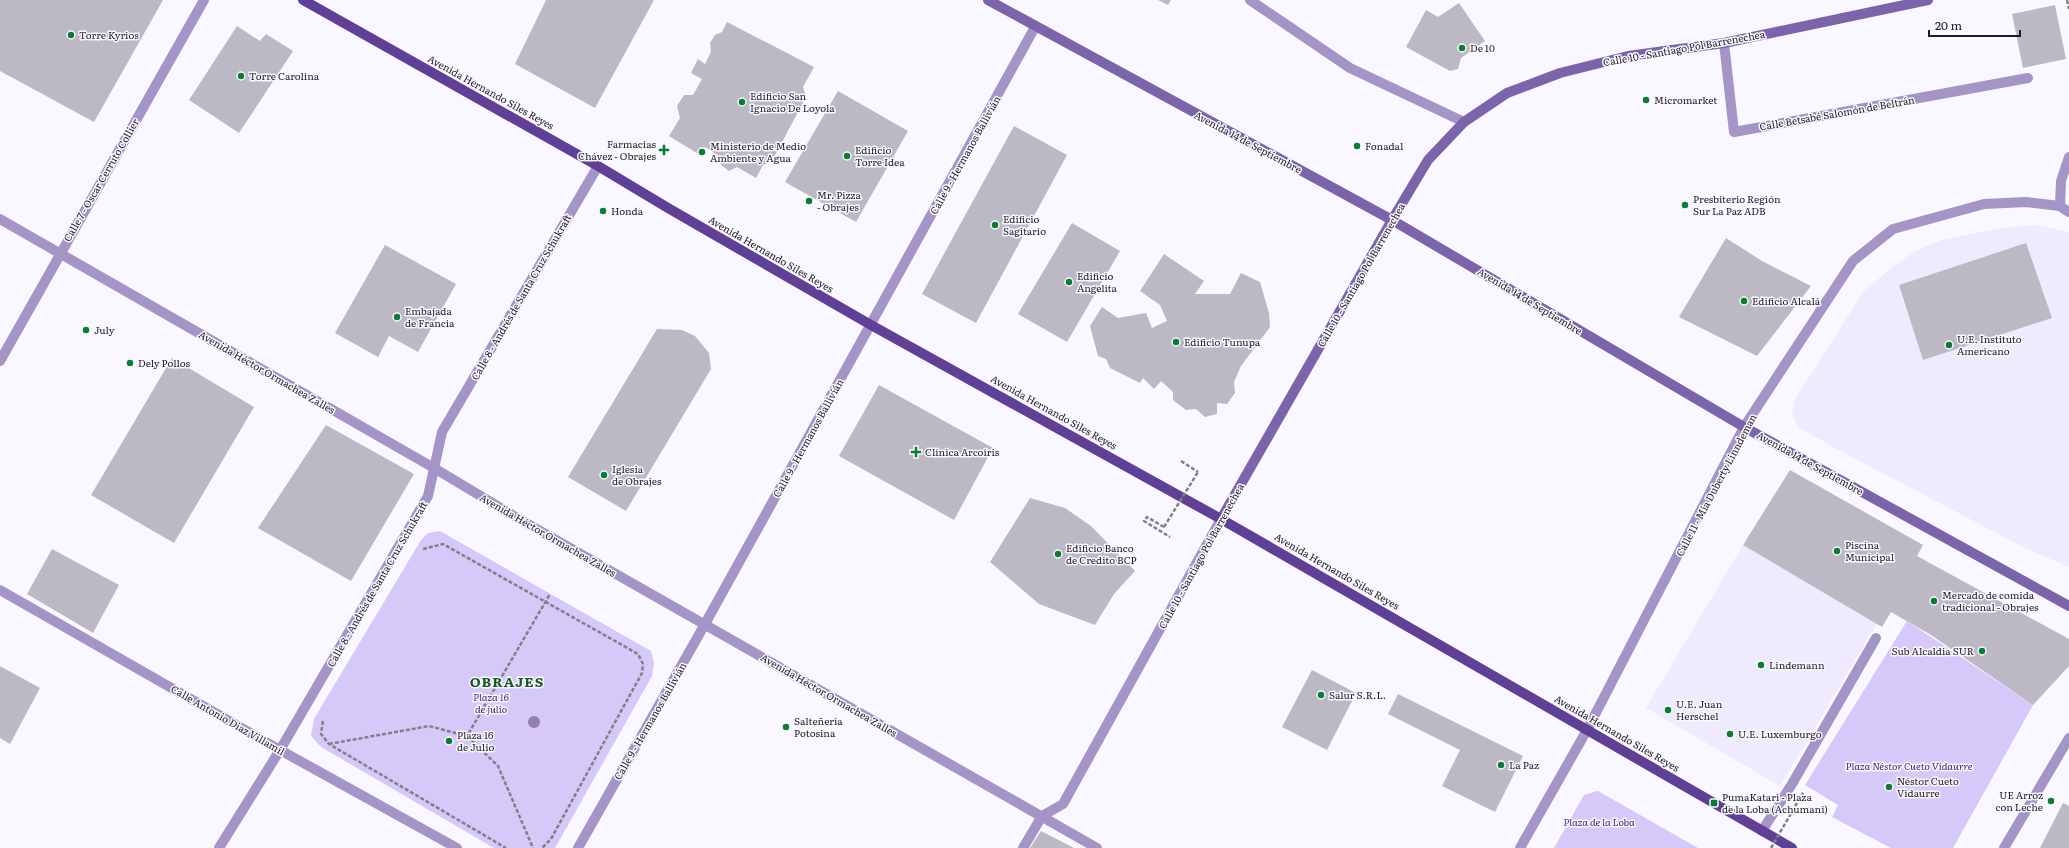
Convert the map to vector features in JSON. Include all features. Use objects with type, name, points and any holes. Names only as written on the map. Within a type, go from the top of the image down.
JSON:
[{"type":"main road","name":"Avenida Hernando Siles Reyes","points":[[303,0],[598,166],[681,216],[871,325],[1221,518],[1792,848]]},
{"type":"main road","name":"Avenida 14 de Septiembre","points":[[988,0],[1035,27],[1392,220],[1744,427],[2069,606]]},
{"type":"main road","name":"Calle 10 - Santiago Pol Barrenechea","points":[[1221,518],[1428,160],[1464,122],[1507,93],[1560,73],[1628,56],[1724,43],[1928,0]]},
{"type":"street","name":"Calle 7 - Oscar Cerruto Collier","points":[[0,360],[204,0]]},
{"type":"street","points":[[1250,0],[1350,68],[1464,122]]},
{"type":"street","name":"Calle 9 - Hermanos Ballivián","points":[[578,848],[705,624],[1035,27]]},
{"type":"street","name":"Calle Betsabé Salomón de Beltrán","points":[[1724,43],[1734,132],[2028,78]]},
{"type":"street","points":[[2069,157],[2061,181],[2060,206],[2069,212]]},
{"type":"street","name":"Calle 8 - Andrés de Santa Cruz Schukraft","points":[[219,848],[280,750],[428,496],[442,432],[598,166]]},
{"type":"street","name":"Calle 11 - Mia Duberty Linndeman","points":[[1520,848],[1587,730],[1744,427],[1853,261],[1893,229],[1984,204],[2026,202],[2060,206]]},
{"type":"street","name":"Avenida Héctor Ormachea Zalles","points":[[0,219],[434,468],[514,516],[1097,848]]},
{"type":"street","name":"Calle 10 - Santiago Pol Barrenechea","points":[[1023,848],[1042,816],[1063,804],[1221,518]]},
{"type":"street","name":"Calle Antonio Diaz Villamil","points":[[0,590],[280,750],[457,848]]},
{"type":"street","points":[[1762,831],[1792,784],[1876,638]]},
{"type":"street","points":[[2004,848],[2069,738]]},
{"type":"path","points":[[2067,0],[2069,9]]},
{"type":"path","points":[[1170,537],[1144,521],[1147,517],[1164,527],[1198,472],[1180,461]]},
{"type":"path","points":[[420,555],[424,548],[444,544],[545,603],[638,654],[643,664],[642,673],[623,708],[551,839],[542,848]]},
{"type":"path","points":[[467,736],[550,594]]},
{"type":"path","points":[[326,715],[322,722],[321,734],[328,744],[506,848]]},
{"type":"path","points":[[328,744],[429,726],[467,736],[498,766],[533,848]]},
{"type":"path","points":[[1771,848],[1804,791]]},
{"type":"shaded area","name":"U.E. Instituto Americano","points":[[2035,225],[2069,232],[2069,567],[2023,547],[1835,448],[1798,427],[1792,414],[1795,399],[1864,291],[1890,269],[1914,252],[1941,240],[2001,228]]},
{"type":"shaded area","name":"Lindemann","points":[[1743,545],[1877,623],[1780,786],[1646,708]]},
{"type":"green space","name":"Plaza 16 de julio","points":[[440,531],[651,651],[654,663],[652,676],[555,848],[494,848],[321,747],[311,736],[314,719],[421,540],[428,533]]},
{"type":"green space","name":"Plaza Néstor Cueto Vidaurre","points":[[1907,621],[2033,705],[1953,848],[1891,848],[1832,817],[1838,805],[1805,785]]},
{"type":"green space","name":"Plaza de la Loba","points":[[1598,791],[1698,848],[1554,848],[1584,795]]},
{"type":"building","name":"Torre Kyrios","points":[[0,0],[163,0],[94,122],[0,71]]},
{"type":"building","points":[[546,0],[654,0],[595,108],[515,64]]},
{"type":"building","points":[[1158,0],[1171,0],[1168,5]]},
{"type":"building","points":[[1459,3],[1485,41],[1461,58],[1458,69],[1450,71],[1406,47],[1426,10],[1438,17]]},
{"type":"building","points":[[2055,5],[2066,59],[2023,68],[2012,14]]},
{"type":"building","name":"Edificio San Ignacio De Loyola","points":[[727,22],[814,67],[803,87],[806,97],[772,161],[763,165],[756,178],[737,167],[729,171],[721,165],[719,156],[705,147],[700,155],[669,136],[680,118],[677,106],[684,95],[693,95],[702,79],[691,73],[698,59],[705,64],[711,52],[710,43],[715,35],[722,32]]},
{"type":"building","name":"Torre Carolina","points":[[237,26],[260,41],[266,34],[293,51],[239,133],[189,100]]},
{"type":"building","name":"Edificio Torre Idea","points":[[838,91],[908,131],[856,222],[785,182]]},
{"type":"building","name":"Edificio Sagitario","points":[[1014,126],[1067,155],[976,323],[922,294]]},
{"type":"building","name":"Edificio Angelita","points":[[1072,223],[1120,251],[1067,342],[1018,314]]},
{"type":"building","name":"Edificio Alcalá","points":[[1726,238],[1762,261],[1811,286],[1757,356],[1679,317]]},
{"type":"building","points":[[2026,243],[2052,318],[1923,360],[1899,285]]},
{"type":"building","points":[[385,245],[456,284],[418,352],[389,336],[378,357],[335,333]]},
{"type":"building","name":"Edificio Tunupa","points":[[1164,254],[1204,281],[1195,294],[1230,294],[1241,273],[1260,282],[1269,313],[1270,327],[1241,366],[1234,382],[1235,393],[1227,404],[1217,403],[1217,414],[1205,417],[1196,409],[1186,410],[1173,400],[1173,392],[1161,381],[1154,389],[1143,378],[1140,383],[1110,368],[1106,359],[1098,356],[1090,326],[1102,307],[1118,318],[1146,313],[1152,328],[1167,321],[1160,305],[1140,291]]},
{"type":"building","points":[[657,329],[682,330],[695,336],[709,353],[711,369],[626,511],[568,477]]},
{"type":"building","points":[[172,358],[254,407],[174,543],[91,495]]},
{"type":"building","name":"Clínica Arcoíris","points":[[879,385],[993,448],[954,520],[839,456]]},
{"type":"building","points":[[326,425],[414,474],[351,581],[258,528]]},
{"type":"building","points":[[1790,470],[1923,545],[1917,556],[2069,639],[2069,666],[2033,705],[1931,635],[1891,612],[1882,627],[1743,545]]},
{"type":"building","name":"Edificio Banco de Credito BCP","points":[[1030,498],[1065,508],[1091,526],[1135,571],[1114,594],[1095,625],[1039,604],[990,562]]},
{"type":"building","points":[[52,549],[119,585],[93,633],[27,594]]},
{"type":"building","points":[[0,666],[40,688],[10,744],[0,738]]},
{"type":"building","points":[[1312,670],[1356,693],[1327,750],[1282,727]]},
{"type":"building","points":[[1398,694],[1523,756],[1495,812],[1442,786],[1460,750],[1388,714]]},
{"type":"building","points":[[2063,803],[2069,806],[2069,848],[2040,848]]},
{"type":"building","points":[[1041,831],[1074,848],[1030,848]]},
{"type":"place","name":"Torre Kyrios","points":[[71,35]]},
{"type":"place","name":"De 10","points":[[1462,48]]},
{"type":"place","name":"Torre Carolina","points":[[241,76]]},
{"type":"place","name":"Micromarket","points":[[1646,100]]},
{"type":"place","name":"Edificio San Ignacio De Loyola","points":[[742,102]]},
{"type":"place","name":"Fonadal","points":[[1357,146]]},
{"type":"place","name":"Farmacias Chávez - Obrajes","points":[[664,150]]},
{"type":"place","name":"Ministerio de Medio Ambiente y Agua","points":[[702,152]]},
{"type":"place","name":"Edificio Torre Idea","points":[[847,156]]},
{"type":"place","name":"Mr. Pizza - Obrajes","points":[[809,201]]},
{"type":"place","name":"Presbiterio Región Sur La Paz ADB","points":[[1685,205]]},
{"type":"place","name":"Honda","points":[[603,211]]},
{"type":"place","name":"Edificio Sagitario","points":[[995,225]]},
{"type":"place","name":"Edificio Angelita","points":[[1069,282]]},
{"type":"place","name":"Edificio Alcalá","points":[[1744,301]]},
{"type":"place","name":"Embajada de Francia","points":[[397,317]]},
{"type":"place","name":"July","points":[[86,330]]},
{"type":"place","name":"Edificio Tunupa","points":[[1176,342]]},
{"type":"place","name":"U.E. Instituto Americano","points":[[1949,345]]},
{"type":"place","name":"Dely Pollos","points":[[130,363]]},
{"type":"place","name":"Clínica Arcoíris","points":[[916,452]]},
{"type":"place","name":"Iglesia de Obrajes","points":[[604,475]]},
{"type":"place","name":"Piscina Municipal","points":[[1837,551]]},
{"type":"place","name":"Edificio Banco de Credito BCP","points":[[1058,554]]},
{"type":"place","name":"Mercado de comida tradicional - Obrajes","points":[[1934,601]]},
{"type":"place","name":"Sub Alcaldia SUR","points":[[1982,651]]},
{"type":"place","name":"Lindemann","points":[[1761,665]]},
{"type":"place","name":"Salur S.R.L.","points":[[1321,695]]},
{"type":"place","name":"U.E. Juan Herschel","points":[[1668,710]]},
{"type":"place","name":"Salteñería Potosina","points":[[786,727]]},
{"type":"place","name":"U.E. Luxemburgo","points":[[1730,734]]},
{"type":"place","name":"Plaza 16 de Julio","points":[[449,741]]},
{"type":"place","name":"La Paz","points":[[1501,765]]},
{"type":"place","name":"Néstor Cueto Vidaurre","points":[[1889,787]]},
{"type":"place","name":"UE Arroz con Leche","points":[[2051,801]]},
{"type":"place","name":"PumaKatari - Plaza de la Loba (Achumani)","points":[[1714,803]]},
{"type":"district","name":"OBRAJES","points":[[507,682]]}]
